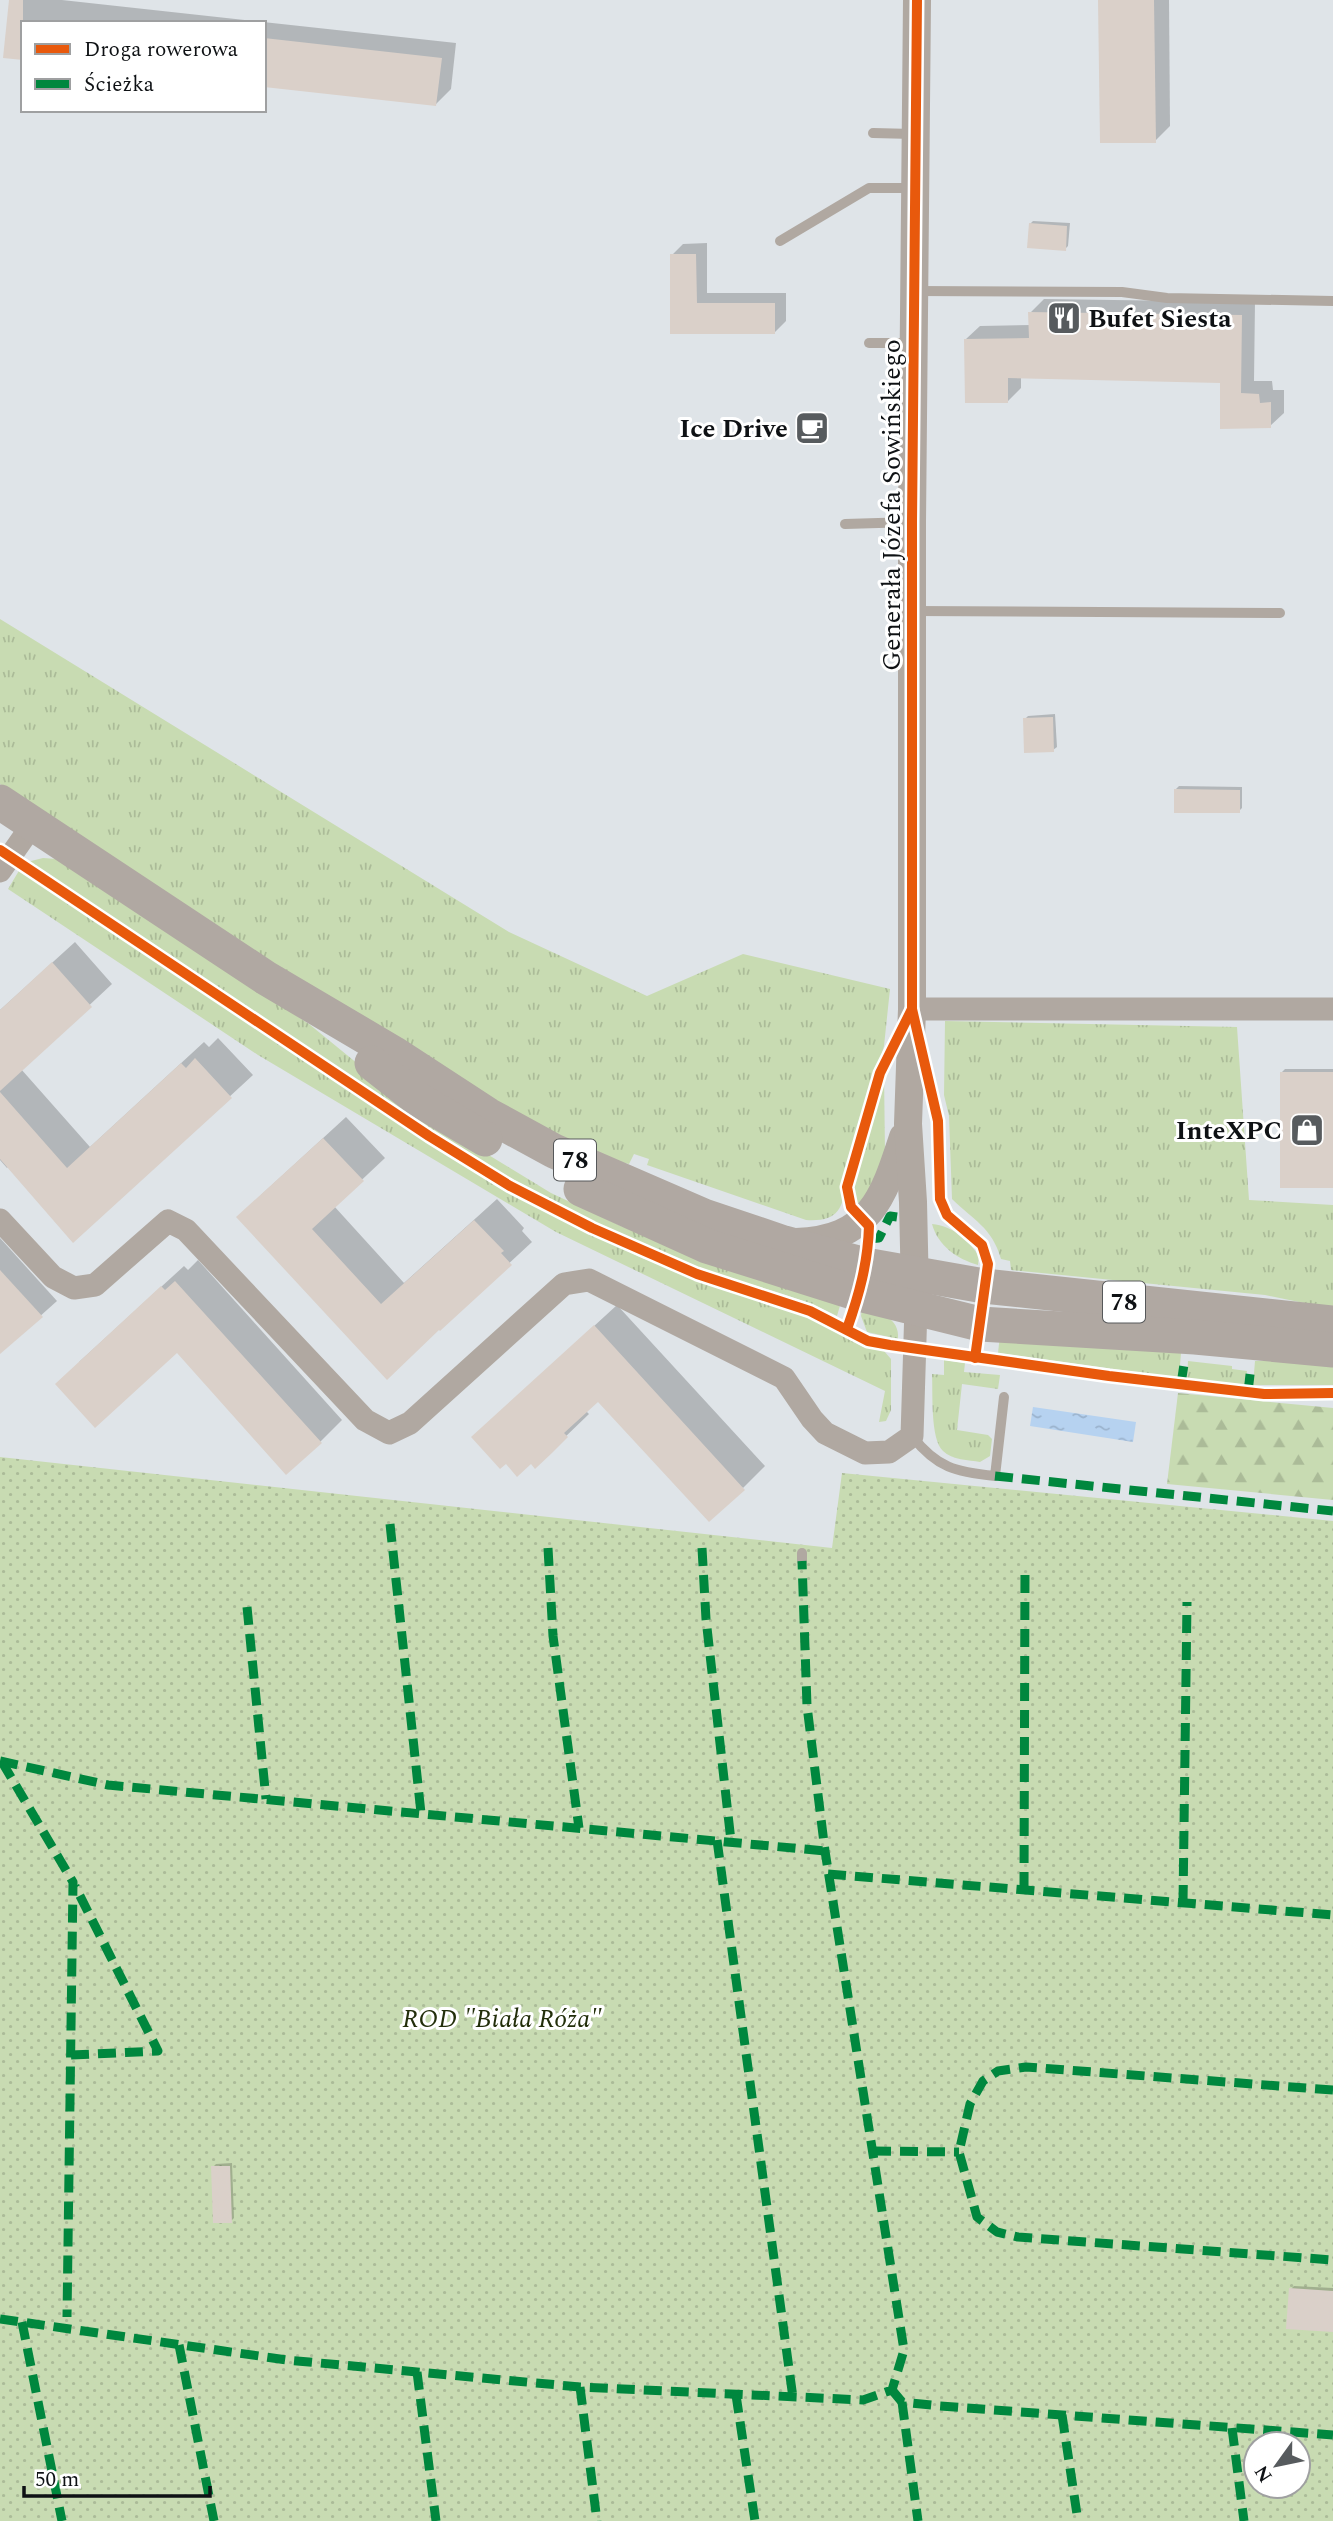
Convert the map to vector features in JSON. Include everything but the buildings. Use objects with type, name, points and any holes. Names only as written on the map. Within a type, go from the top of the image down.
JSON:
[{"type":"main road","name":"78","points":[[0,802],[265,978],[393,1053],[488,1115],[554,1151],[704,1216],[785,1243],[865,1265],[981,1324],[1195,1336],[1333,1350]]},
{"type":"main road","name":"78","points":[[265,978],[419,1100],[474,1134],[571,1185],[707,1246],[859,1294],[915,1290],[1016,1290],[1333,1323]]},
{"type":"street","name":"Generała Józefa Sowińskiego","points":[[915,1290],[908,1125],[912,1009],[912,522],[917,0]]},
{"type":"street","points":[[0,871],[33,824]]},
{"type":"street","points":[[912,1009],[1333,1009]]},
{"type":"street","points":[[785,1243],[830,1239],[863,1219],[878,1201],[890,1178],[908,1125]]},
{"type":"street","points":[[0,1220],[53,1277],[74,1288],[95,1285],[168,1222],[186,1230],[365,1420],[389,1433],[410,1423],[564,1284],[589,1280],[784,1378],[825,1433],[849,1445],[863,1439],[907,1440],[915,1290]]},
{"type":"lane","points":[[873,134],[916,134]]},
{"type":"lane","points":[[780,241],[869,188],[915,188]]},
{"type":"lane","points":[[914,291],[1122,292],[1167,299],[1333,301]]},
{"type":"lane","points":[[869,343],[913,343]]},
{"type":"lane","points":[[845,524],[912,522]]},
{"type":"lane","points":[[913,611],[1280,612]]},
{"type":"lane","points":[[907,1440],[949,1469],[995,1476],[1004,1397]]},
{"type":"green space","points":[[0,619],[509,932],[647,996],[743,954],[890,989],[884,1046],[840,1207],[825,1219],[806,1220],[647,1165],[649,1159],[634,1154],[629,1164],[581,1153],[414,1058],[0,784]]},
{"type":"green space","points":[[43,858],[57,859],[78,870],[309,1024],[413,1109],[551,1193],[621,1226],[841,1302],[837,1316],[789,1296],[705,1270],[639,1243],[544,1196],[482,1161],[27,862]]},
{"type":"green space","points":[[20,869],[515,1196],[642,1258],[811,1317],[863,1347],[884,1351],[891,1359],[891,1410],[886,1421],[879,1422],[885,1391],[556,1232],[258,1055],[8,889]]},
{"type":"green space","points":[[945,1021],[1237,1027],[1249,1200],[1333,1205],[1333,1309],[1265,1295],[1011,1270],[1010,1261],[1001,1259],[987,1231],[952,1199],[949,1116],[944,1095]]},
{"type":"green space","points":[[884,1073],[885,1153],[862,1210],[854,1200],[852,1187]]},
{"type":"green space","points":[[932,1224],[947,1227],[970,1244],[979,1256],[978,1265],[949,1250],[939,1239]]},
{"type":"green space","points":[[862,1308],[892,1321],[898,1332],[898,1339],[867,1332],[861,1316]]},
{"type":"green space","points":[[1000,1335],[1181,1353],[1179,1378],[998,1353]]},
{"type":"green space","points":[[1333,1358],[1333,1385],[1253,1385],[1255,1361]]},
{"type":"green space","points":[[944,1360],[965,1363],[964,1372],[1000,1375],[998,1389],[962,1384],[957,1430],[988,1435],[992,1439],[990,1456],[980,1462],[951,1456],[939,1445],[934,1426],[932,1374],[944,1375]]},
{"type":"green space","points":[[1188,1361],[1232,1366],[1232,1369],[1247,1371],[1245,1385],[1187,1379]]},
{"type":"green space","points":[[1178,1393],[1333,1408],[1333,1500],[1167,1484]]},
{"type":"green space","name":"ROD \"Biała Róża\"","points":[[0,1457],[832,1548],[842,1473],[1333,1521],[1333,2521],[0,2521]]},
{"type":"water","points":[[1033,1407],[1136,1422],[1133,1442],[1030,1426]]},
{"type":"marked path","points":[[868,1239],[879,1238],[890,1216],[897,1217]]},
{"type":"marked path","points":[[1181,1384],[1185,1358]]},
{"type":"marked path","points":[[1248,1392],[1251,1366]]},
{"type":"marked path","points":[[995,1476],[1333,1511]]},
{"type":"marked path","points":[[390,1524],[421,1813]]},
{"type":"marked path","points":[[548,1548],[553,1636],[579,1828]]},
{"type":"marked path","points":[[702,1548],[706,1619],[731,1841]]},
{"type":"marked path","points":[[0,2319],[287,2360],[580,2387],[863,2400],[892,2390],[904,2350],[825,1851],[807,1706],[802,1561]]},
{"type":"marked path","points":[[1024,1890],[1025,1567]]},
{"type":"marked path","points":[[1183,1903],[1187,1602]]},
{"type":"marked path","points":[[247,1607],[266,1799]]},
{"type":"marked path","points":[[0,1761],[108,1785],[825,1851]]},
{"type":"marked path","points":[[2,1762],[73,1882],[67,2317]]},
{"type":"marked path","points":[[717,1840],[793,2398]]},
{"type":"marked path","points":[[828,1874],[1333,1915]]},
{"type":"marked path","points":[[71,2055],[158,2051],[75,1886]]},
{"type":"marked path","points":[[1333,2090],[1026,2067],[998,2071],[983,2081],[970,2104],[959,2152],[977,2217],[997,2232],[1018,2237],[1333,2260]]},
{"type":"marked path","points":[[873,2151],[959,2152]]},
{"type":"marked path","points":[[22,2322],[62,2521]]},
{"type":"marked path","points":[[179,2345],[214,2521]]},
{"type":"marked path","points":[[417,2372],[436,2521]]},
{"type":"marked path","points":[[580,2387],[597,2521]]},
{"type":"marked path","points":[[892,2390],[902,2402],[940,2406],[1333,2435]]},
{"type":"marked path","points":[[736,2395],[755,2521]]},
{"type":"marked path","points":[[902,2402],[918,2521]]},
{"type":"marked path","points":[[1062,2415],[1078,2521]]},
{"type":"marked path","points":[[1232,2428],[1244,2521]]},
{"type":"cycle path","points":[[917,0],[912,522],[912,1009],[938,1121],[940,1199],[947,1215],[982,1245],[988,1264],[975,1358]]},
{"type":"cycle path","points":[[0,850],[429,1136],[510,1186],[592,1228],[697,1274],[810,1311],[868,1341],[1109,1376],[1264,1394],[1333,1393]]},
{"type":"cycle path","points":[[847,1329],[862,1279],[869,1226],[851,1207],[847,1187],[880,1073],[912,1009]]},
{"type":"place","name":"Bufet Siesta","points":[[1064,318]]},
{"type":"place","name":"Ice Drive","points":[[812,428]]},
{"type":"place","name":"InteXPC","points":[[1307,1130]]}]
